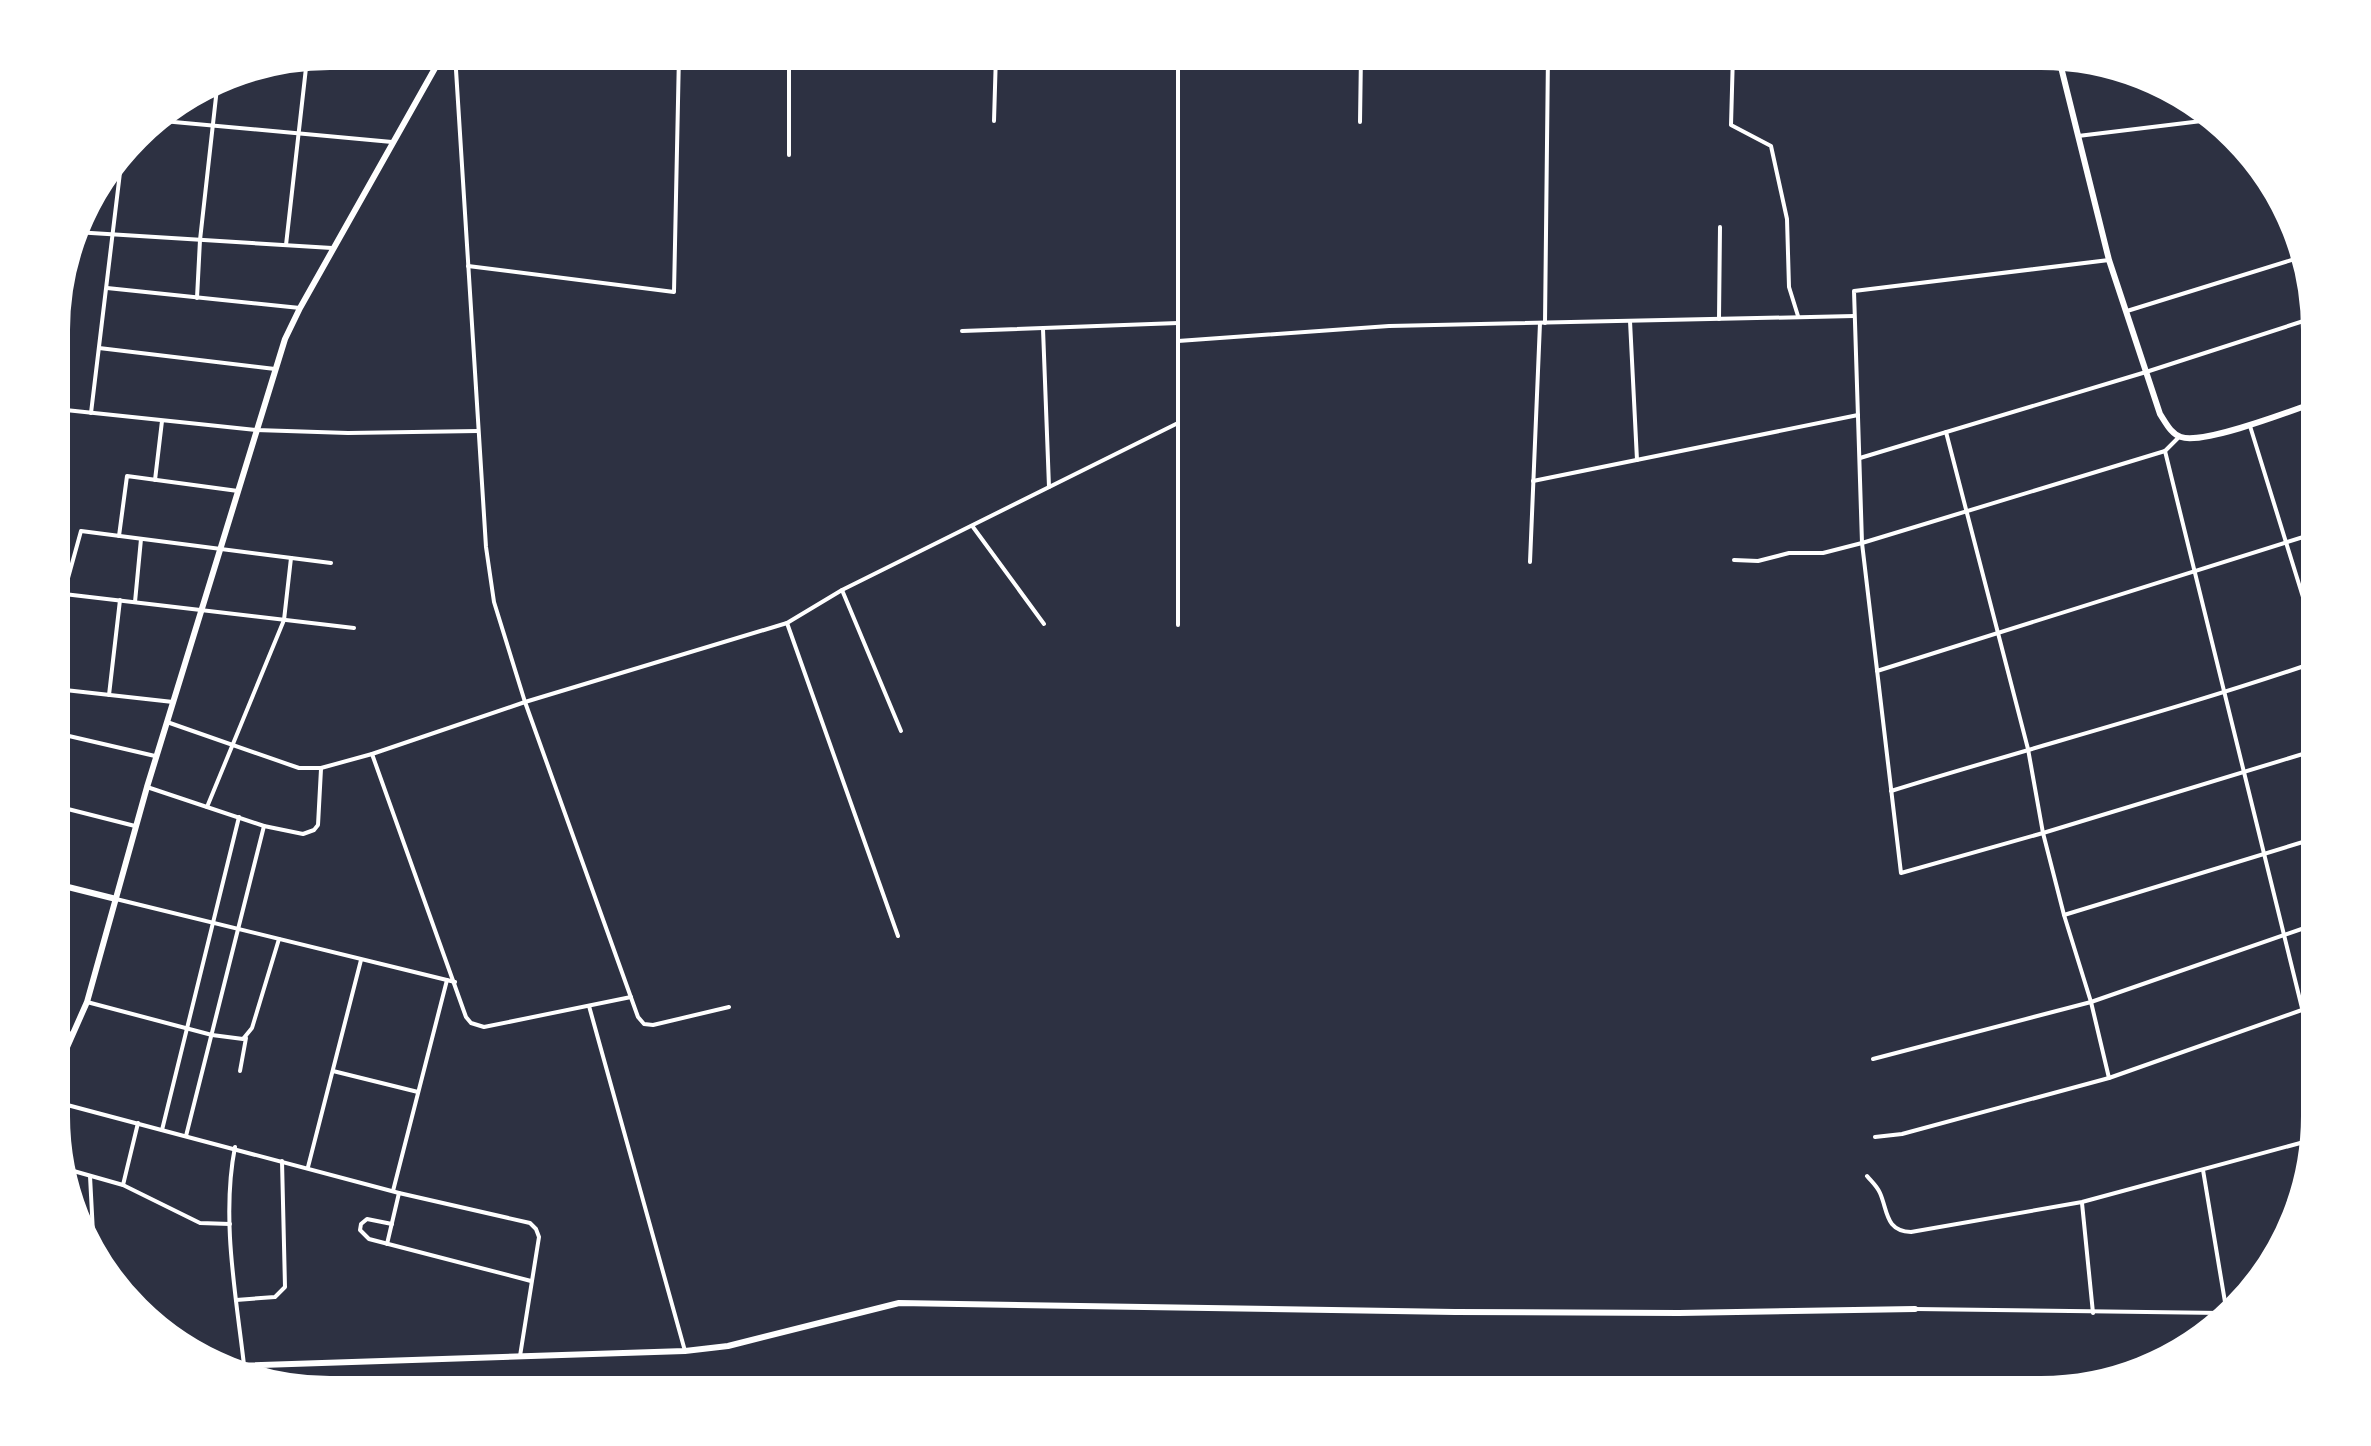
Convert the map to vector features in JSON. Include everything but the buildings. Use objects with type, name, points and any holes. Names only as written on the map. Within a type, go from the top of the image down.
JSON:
[{"type":"street","points":[[1178,68],[1178,625]]},
{"type":"street","points":[[1360,122],[1361,68]]},
{"type":"street","points":[[1530,562],[1543,323],[1548,68]]},
{"type":"street","points":[[1733,68],[1731,125],[1771,146],[1787,219],[1789,287],[1798,317]]},
{"type":"street","points":[[68,1046],[87,1002],[147,787],[275,369],[300,308],[434,69]]},
{"type":"street","points":[[456,69],[486,547],[494,602],[525,702],[638,1017],[648,1025],[729,1007]]},
{"type":"street","points":[[468,266],[674,292],[679,69]]},
{"type":"street","points":[[789,69],[789,155]]},
{"type":"street","points":[[994,121],[996,69]]},
{"type":"street","points":[[2062,69],[2109,260],[2160,414],[2170,429],[2179,437],[2191,439],[2302,407]]},
{"type":"street","points":[[286,245],[306,70]]},
{"type":"street","points":[[197,298],[200,240],[216,94]]},
{"type":"street","points":[[2078,136],[2199,121]]},
{"type":"street","points":[[171,122],[392,142]]},
{"type":"street","points":[[91,413],[120,174]]},
{"type":"street","points":[[1719,319],[1720,227]]},
{"type":"street","points":[[87,233],[333,249]]},
{"type":"street","points":[[2109,260],[1854,291],[1862,543],[1901,873],[2302,754]]},
{"type":"street","points":[[2125,311],[2293,260]]},
{"type":"street","points":[[106,288],[300,308]]},
{"type":"street","points":[[1178,341],[1389,326],[1854,316]]},
{"type":"street","points":[[1630,321],[1637,460]]},
{"type":"street","points":[[1859,458],[2302,322]]},
{"type":"street","points":[[962,331],[1178,323]]},
{"type":"street","points":[[1043,328],[1049,487]]},
{"type":"street","points":[[99,348],[275,369]]},
{"type":"street","points":[[68,410],[256,430],[348,433],[478,431]]},
{"type":"street","points":[[1533,481],[1858,415]]},
{"type":"street","points":[[155,480],[162,421]]},
{"type":"street","points":[[167,722],[292,766],[321,768],[372,754],[525,702],[787,623],[842,590],[1178,423]]},
{"type":"street","points":[[2249,424],[2302,594]]},
{"type":"street","points":[[1946,432],[2028,749],[2043,833],[2109,1078]]},
{"type":"street","points":[[1734,560],[1758,561],[1789,553],[1823,553],[1862,543],[2165,451],[2179,437]]},
{"type":"street","points":[[2165,451],[2302,1005]]},
{"type":"street","points":[[119,536],[127,476],[238,491]]},
{"type":"street","points":[[973,527],[1044,624]]},
{"type":"street","points":[[68,579],[81,531],[331,563]]},
{"type":"street","points":[[1877,671],[2302,537]]},
{"type":"street","points":[[135,602],[141,539]]},
{"type":"street","points":[[207,807],[284,620],[291,558]]},
{"type":"street","points":[[842,590],[901,731]]},
{"type":"street","points":[[68,594],[354,628]]},
{"type":"street","points":[[109,695],[120,600]]},
{"type":"street","points":[[787,623],[898,936]]},
{"type":"street","points":[[1891,791],[2225,694],[2302,667]]},
{"type":"street","points":[[68,690],[173,702]]},
{"type":"street","points":[[68,736],[157,756]]},
{"type":"street","points":[[372,754],[466,1017],[471,1023],[480,1027],[631,997]]},
{"type":"street","points":[[147,787],[264,826],[303,834],[314,830],[319,819],[321,768]]},
{"type":"street","points":[[68,809],[136,827]]},
{"type":"street","points":[[162,1130],[239,817]]},
{"type":"street","points":[[186,1136],[264,826]]},
{"type":"street","points":[[2064,915],[2302,842]]},
{"type":"street","points":[[68,887],[455,982]]},
{"type":"street","points":[[1873,1059],[2091,1002],[2302,928]]},
{"type":"street","points":[[240,1071],[246,1037],[252,1028],[279,939]]},
{"type":"street","points":[[308,1167],[361,959]]},
{"type":"street","points":[[393,1191],[447,980]]},
{"type":"street","points":[[87,1002],[212,1035],[246,1037]]},
{"type":"street","points":[[589,1006],[685,1351]]},
{"type":"street","points":[[1875,1137],[1902,1134],[2109,1078],[2302,1009]]},
{"type":"street","points":[[68,1033],[74,1035]]},
{"type":"street","points":[[333,1071],[418,1092]]},
{"type":"street","points":[[68,1105],[399,1193],[534,1225],[539,1237],[520,1356]]},
{"type":"street","points":[[123,1185],[138,1123]]},
{"type":"street","points":[[1867,1176],[1879,1192],[1890,1224],[1904,1232],[1950,1227],[2082,1202],[2301,1143]]},
{"type":"street","points":[[235,1147],[230,1181],[230,1224],[244,1363]]},
{"type":"street","points":[[236,1300],[275,1297],[285,1287],[282,1161]]},
{"type":"street","points":[[2203,1170],[2225,1302]]},
{"type":"street","points":[[74,1171],[123,1185],[200,1223],[230,1224]]},
{"type":"street","points":[[90,1176],[93,1226]]},
{"type":"street","points":[[387,1244],[399,1193]]},
{"type":"street","points":[[2082,1202],[2093,1313]]},
{"type":"street","points":[[392,1224],[367,1219],[360,1227],[361,1233],[366,1238],[387,1244],[531,1281]]},
{"type":"street","points":[[250,1365],[685,1351],[739,1343],[899,1303],[1455,1312],[1679,1313],[1915,1309],[2214,1313]]}]
